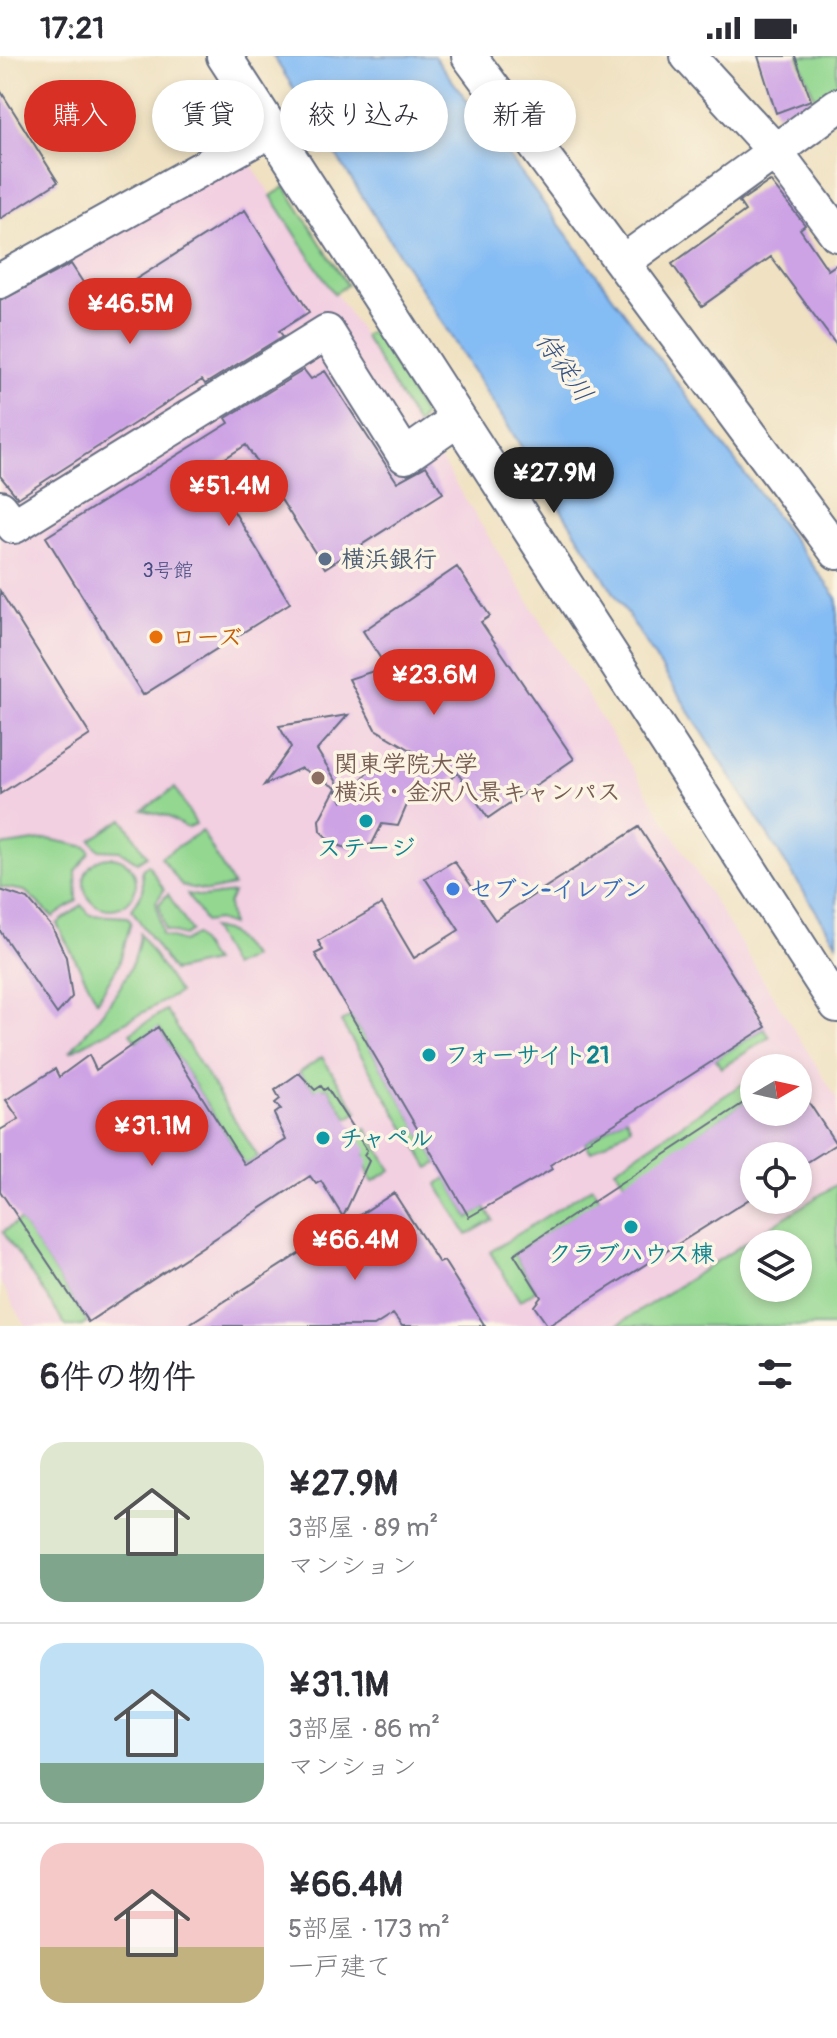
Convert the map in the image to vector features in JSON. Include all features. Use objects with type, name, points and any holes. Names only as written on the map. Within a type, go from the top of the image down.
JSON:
[{"type":"street","points":[[224,56],[837,1005]]},
{"type":"street","points":[[469,56],[837,552]]},
{"type":"street","points":[[688,56],[775,151],[837,234]]},
{"type":"street","points":[[623,262],[837,106]]},
{"type":"street","points":[[0,281],[271,130]]},
{"type":"street","points":[[0,508],[14,526],[327,332],[405,456],[458,419]]},
{"type":"shaded area","name":"関東学院大学 横浜・金沢八景キャンパス","points":[[244,154],[364,336],[809,1054],[740,1054],[740,1126],[812,1126],[812,1059],[837,1099],[837,1326],[26,1326],[0,1282],[0,290]]},
{"type":"green space","points":[[798,56],[837,56],[837,87],[817,103]]},
{"type":"green space","points":[[285,187],[347,285],[334,294],[271,196]]},
{"type":"green space","points":[[373,330],[424,415],[417,425],[364,336]]},
{"type":"green space","points":[[175,788],[196,824],[187,828],[167,816],[143,810]]},
{"type":"green space","points":[[123,819],[147,856],[137,862],[120,851],[99,850],[91,840]]},
{"type":"green space","points":[[202,831],[233,886],[208,891],[182,886],[161,857]]},
{"type":"green space","points":[[48,839],[87,847],[90,852],[76,871],[77,901],[53,917],[25,891],[0,887],[0,846]]},
{"type":"green space","points":[[110,857],[128,865],[136,883],[128,901],[110,909],[92,901],[84,883],[92,865]]},
{"type":"green space","points":[[148,864],[164,890],[156,902],[162,935],[183,942],[195,935],[213,962],[173,971],[132,910],[143,891],[142,870]]},
{"type":"green space","points":[[233,893],[228,904],[231,925],[217,920],[205,922],[187,894],[203,897]]},
{"type":"green space","points":[[168,894],[191,931],[184,936],[165,930],[159,904]]},
{"type":"green space","points":[[82,905],[90,915],[127,917],[131,922],[119,964],[97,1001],[57,924]]},
{"type":"green space","points":[[211,928],[229,932],[252,957],[232,967]]},
{"type":"green space","points":[[140,934],[179,993],[70,1052],[123,983],[137,951]]},
{"type":"green space","points":[[166,1010],[258,1157],[245,1165],[159,1028],[136,1041],[130,1033]]},
{"type":"green space","points":[[351,1016],[438,1163],[429,1168],[341,1022]]},
{"type":"green space","points":[[764,1029],[770,1037],[721,1068],[716,1059]]},
{"type":"green space","points":[[322,1057],[358,1112],[348,1118],[328,1088],[315,1090],[299,1073]]},
{"type":"green space","points":[[740,1085],[740,1105],[625,1183],[615,1169]]},
{"type":"green space","points":[[626,1117],[631,1127],[591,1152],[585,1143]]},
{"type":"green space","points":[[366,1128],[391,1170],[372,1182],[357,1134]]},
{"type":"green space","points":[[447,1178],[469,1218],[485,1207],[493,1220],[467,1235],[437,1184]]},
{"type":"green space","points":[[837,1184],[837,1326],[616,1326],[740,1246],[740,1302],[812,1302],[812,1230],[765,1230],[790,1214],[812,1214],[812,1200]]},
{"type":"green space","points":[[592,1187],[600,1199],[514,1254],[536,1290],[520,1301],[490,1252]]},
{"type":"green space","points":[[20,1220],[88,1322],[82,1326],[66,1326],[3,1232]]},
{"type":"water","name":"侍従川","points":[[273,56],[434,56],[464,96],[464,152],[505,152],[837,598],[837,944],[334,152],[448,152],[448,80],[288,80]]},
{"type":"building","points":[[758,56],[795,56],[811,100],[776,113]]},
{"type":"building","points":[[0,90],[24,128],[24,152],[39,152],[58,182],[0,219]]},
{"type":"building","points":[[770,181],[805,225],[800,229],[828,270],[837,264],[837,346],[771,257],[702,306],[672,264],[745,211],[739,202]]},
{"type":"building","points":[[245,210],[309,312],[279,331],[283,336],[205,384],[202,380],[18,498],[0,476],[0,301],[71,264],[97,304]]},
{"type":"building","points":[[304,370],[311,379],[325,371],[397,482],[426,466],[443,493],[325,568],[246,445],[208,469],[290,603],[143,695],[46,537],[229,423],[226,418]]},
{"type":"building","points":[[457,567],[490,616],[481,622],[574,759],[488,818],[457,772],[429,803],[409,800],[398,826],[382,824],[372,844],[350,849],[334,844],[320,831],[319,820],[336,788],[301,768],[264,785],[291,747],[279,726],[348,715],[317,750],[343,792],[336,789],[342,802],[367,773],[433,763],[375,729],[349,679],[386,667],[363,631]]},
{"type":"building","points":[[0,591],[90,735],[0,794]]},
{"type":"building","points":[[639,827],[766,1027],[550,1165],[552,1169],[469,1217],[315,954],[323,950],[318,941],[382,904],[414,958],[459,930],[425,878],[454,861],[495,920]]},
{"type":"building","points":[[0,890],[28,899],[52,927],[66,957],[72,997],[57,1014],[0,931]]},
{"type":"building","points":[[158,1027],[245,1165],[286,1140],[274,1114],[281,1109],[275,1103],[280,1099],[275,1090],[299,1073],[315,1090],[321,1086],[324,1090],[327,1088],[367,1150],[364,1155],[369,1161],[343,1217],[321,1181],[316,1184],[310,1176],[88,1322],[0,1191],[0,1130],[19,1119],[6,1100],[55,1069],[59,1077],[89,1055],[96,1070]]},
{"type":"building","name":"クラブハウス棟","points":[[740,1105],[740,1126],[812,1126],[812,1107],[836,1144],[812,1159],[812,1142],[740,1142],[740,1205],[548,1326],[534,1306],[541,1297],[514,1254]]},
{"type":"building","points":[[394,1193],[439,1263],[444,1261],[485,1326],[402,1326],[393,1314],[374,1326],[186,1326]]},
{"type":"place","name":"横浜銀行","points":[[325,559]]},
{"type":"place","name":"ローズ","points":[[156,637]]},
{"type":"place","name":"関東学院大学 横浜・金沢八景キャンパス","points":[[318,778]]},
{"type":"place","name":"ステージ","points":[[366,821]]},
{"type":"place","name":"セブン-イレブン","points":[[453,889]]},
{"type":"place","name":"フォーサイト21","points":[[429,1055]]},
{"type":"place","name":"チャペル","points":[[323,1138]]},
{"type":"place","name":"クラブハウス棟","points":[[631,1227]]}]
